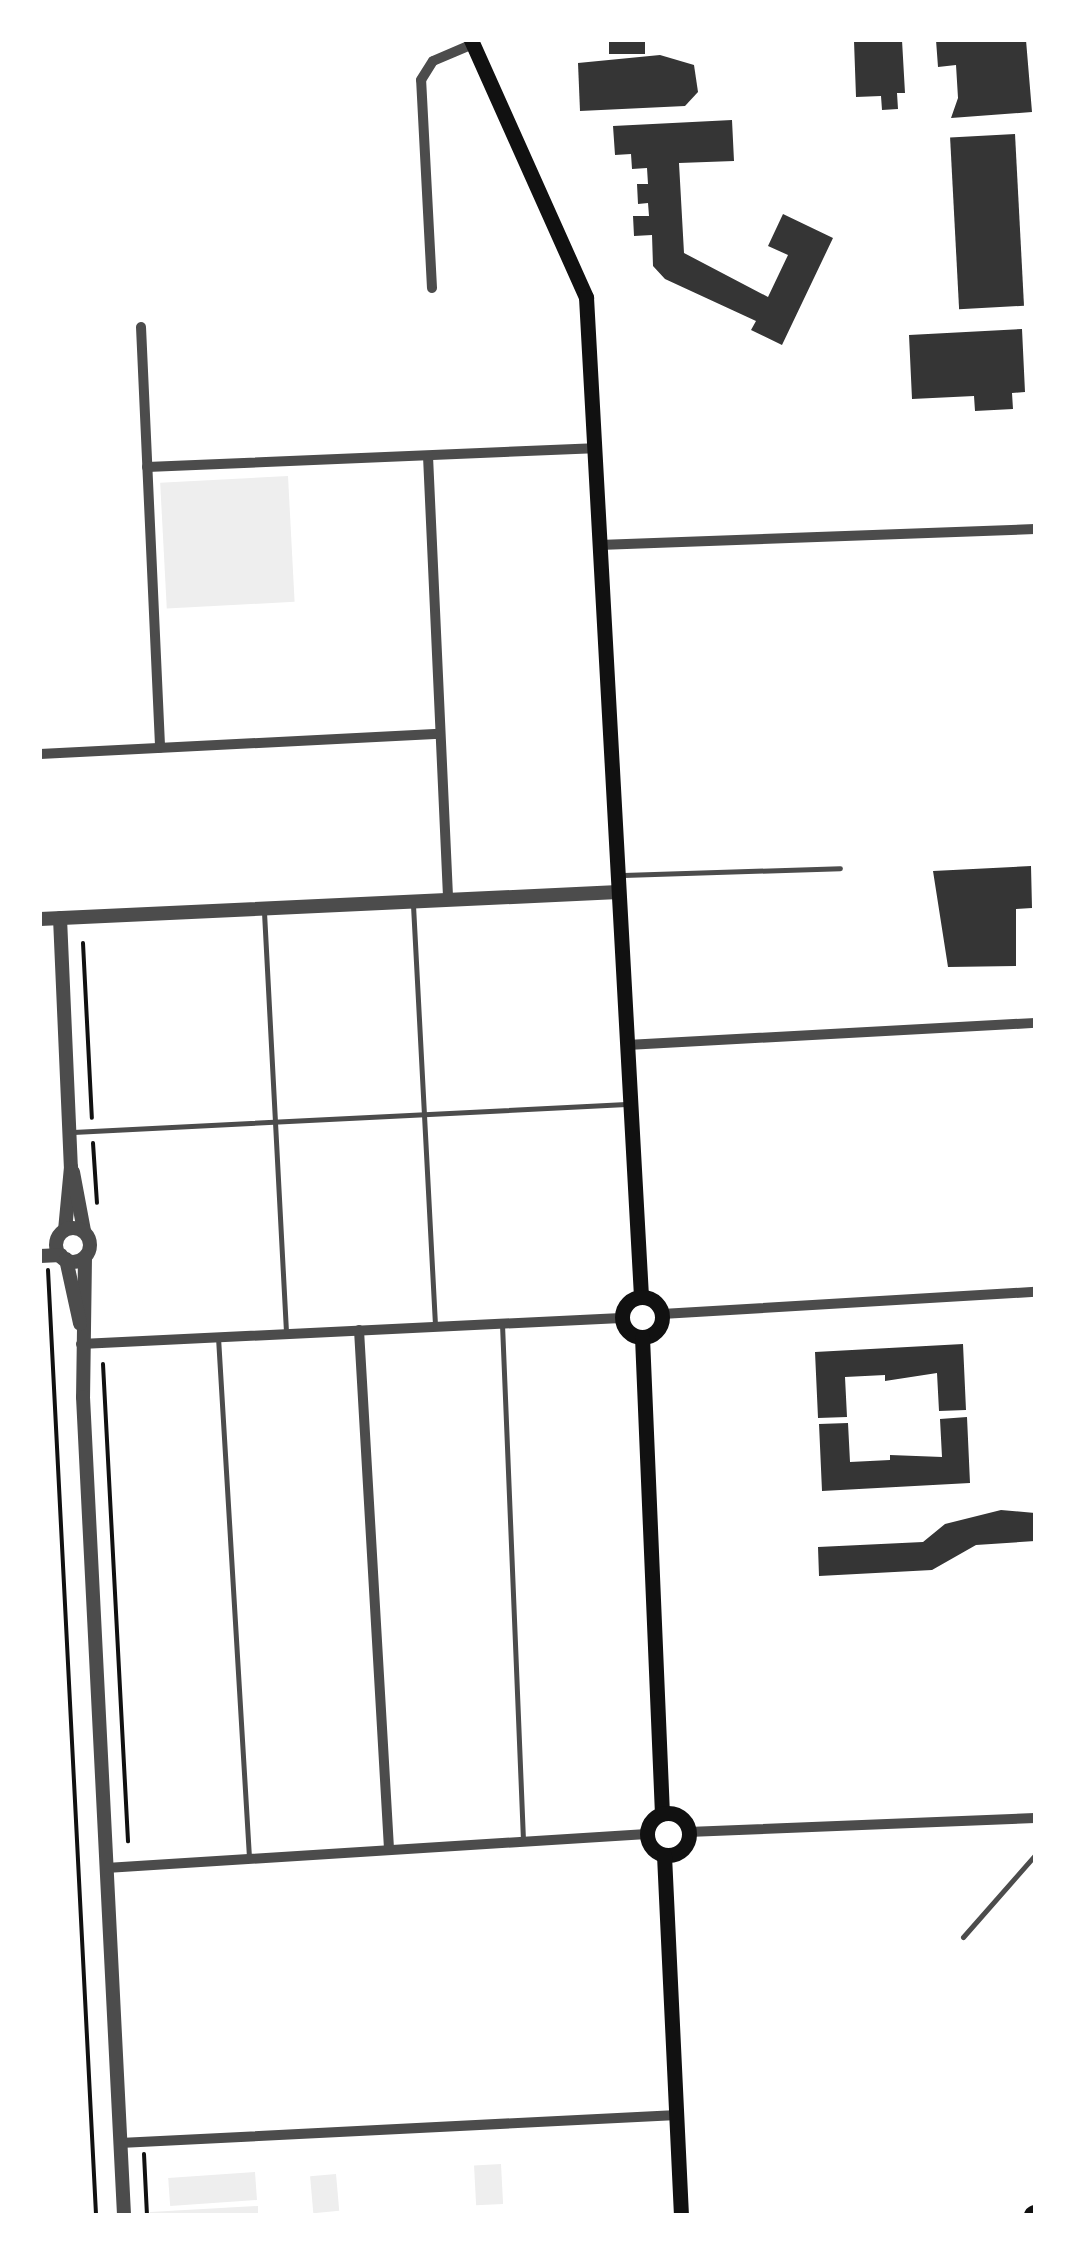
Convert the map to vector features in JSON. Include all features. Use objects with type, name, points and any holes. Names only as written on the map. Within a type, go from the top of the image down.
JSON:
[{"type":"main road","points":[[472,42],[586,298],[641,1296]]},
{"type":"main road","points":[[641,1296],[656,1302],[662,1314],[657,1330],[642,1337],[629,1333],[622,1318],[627,1303],[641,1296]]},
{"type":"main road","points":[[642,1337],[662,1814],[646,1834],[664,1854],[681,2215]]},
{"type":"main road","points":[[662,1814],[676,1815],[688,1832],[682,1849],[664,1854]]},
{"type":"street","points":[[432,288],[421,80],[433,61],[472,42]]},
{"type":"street","points":[[142,327],[160,748]]},
{"type":"street","points":[[147,467],[594,448]]},
{"type":"street","points":[[428,456],[448,898]]},
{"type":"street","points":[[599,545],[1035,529]]},
{"type":"street","points":[[40,754],[440,734]]},
{"type":"street","points":[[40,919],[448,898],[618,884]]},
{"type":"street","points":[[60,918],[71,1167],[62,1233],[63,1257],[80,1324]]},
{"type":"street","points":[[627,1045],[1035,1023]]},
{"type":"street","points":[[71,1167],[90,1246],[85,1257],[80,1324],[124,2215]]},
{"type":"street","points":[[40,1236],[84,1231]]},
{"type":"street","points":[[44,1262],[85,1257]]},
{"type":"street","points":[[662,1314],[1035,1292]]},
{"type":"street","points":[[81,1344],[622,1318]]},
{"type":"street","points":[[359,1330],[389,1849]]},
{"type":"street","points":[[688,1832],[1035,1818]]},
{"type":"street","points":[[106,1868],[646,1834]]},
{"type":"street","points":[[120,2143],[678,2115]]},
{"type":"lane","points":[[618,884],[840,868]]},
{"type":"lane","points":[[413,900],[435,1326]]},
{"type":"lane","points":[[264,908],[286,1334]]},
{"type":"lane","points":[[70,1132],[630,1104]]},
{"type":"lane","points":[[502,1323],[523,1840]]},
{"type":"lane","points":[[218,1337],[250,1858]]},
{"type":"lane","points":[[963,1937],[1035,1855]]},
{"type":"path","points":[[40,1105],[40,1220]]},
{"type":"path","points":[[44,1262],[96,2215]]},
{"type":"path","points":[[102,1364],[128,1841]]},
{"type":"path","points":[[144,2154],[147,2215]]},
{"type":"shaded area","points":[[288,476],[295,602],[167,609],[160,483]]},
{"type":"shaded area","points":[[501,2164],[503,2204],[476,2205],[474,2165]]},
{"type":"shaded area","points":[[255,2172],[257,2200],[170,2206],[168,2178]]},
{"type":"shaded area","points":[[336,2174],[339,2211],[313,2213],[310,2176]]},
{"type":"shaded area","points":[[258,2206],[258,2215],[150,2215],[150,2212]]},
{"type":"building","points":[[609,40],[645,40],[645,54],[609,54]]},
{"type":"building","points":[[902,40],[905,93],[897,93],[898,109],[882,110],[881,96],[856,97],[854,41]]},
{"type":"building","points":[[936,40],[1026,40],[1032,112],[951,118],[958,98],[956,65],[938,67]]},
{"type":"building","points":[[660,55],[694,65],[698,92],[685,106],[580,111],[578,63]]},
{"type":"building","points":[[732,120],[734,161],[679,163],[684,253],[768,297],[788,255],[768,246],[783,214],[833,238],[782,345],[751,330],[756,321],[665,279],[653,266],[652,235],[634,236],[633,216],[649,216],[648,203],[638,204],[637,184],[648,184],[647,168],[632,169],[631,154],[615,155],[613,126]]},
{"type":"building","points":[[1015,134],[1024,306],[959,309],[950,137]]},
{"type":"building","points":[[1022,329],[1025,392],[1012,393],[1013,409],[975,411],[974,396],[912,399],[909,335]]},
{"type":"building","points":[[1031,866],[1032,908],[1016,909],[1016,966],[948,967],[933,871]]},
{"type":"building","points":[[963,1344],[966,1410],[939,1411],[937,1373],[885,1381],[885,1375],[845,1377],[847,1417],[818,1418],[815,1352]]},
{"type":"building","points":[[967,1417],[970,1483],[822,1491],[819,1424],[848,1423],[850,1462],[890,1460],[890,1455],[942,1457],[940,1419]]},
{"type":"building","points":[[1001,1510],[1035,1513],[1035,1541],[976,1545],[932,1570],[819,1576],[818,1547],[923,1542],[945,1524]]}]
